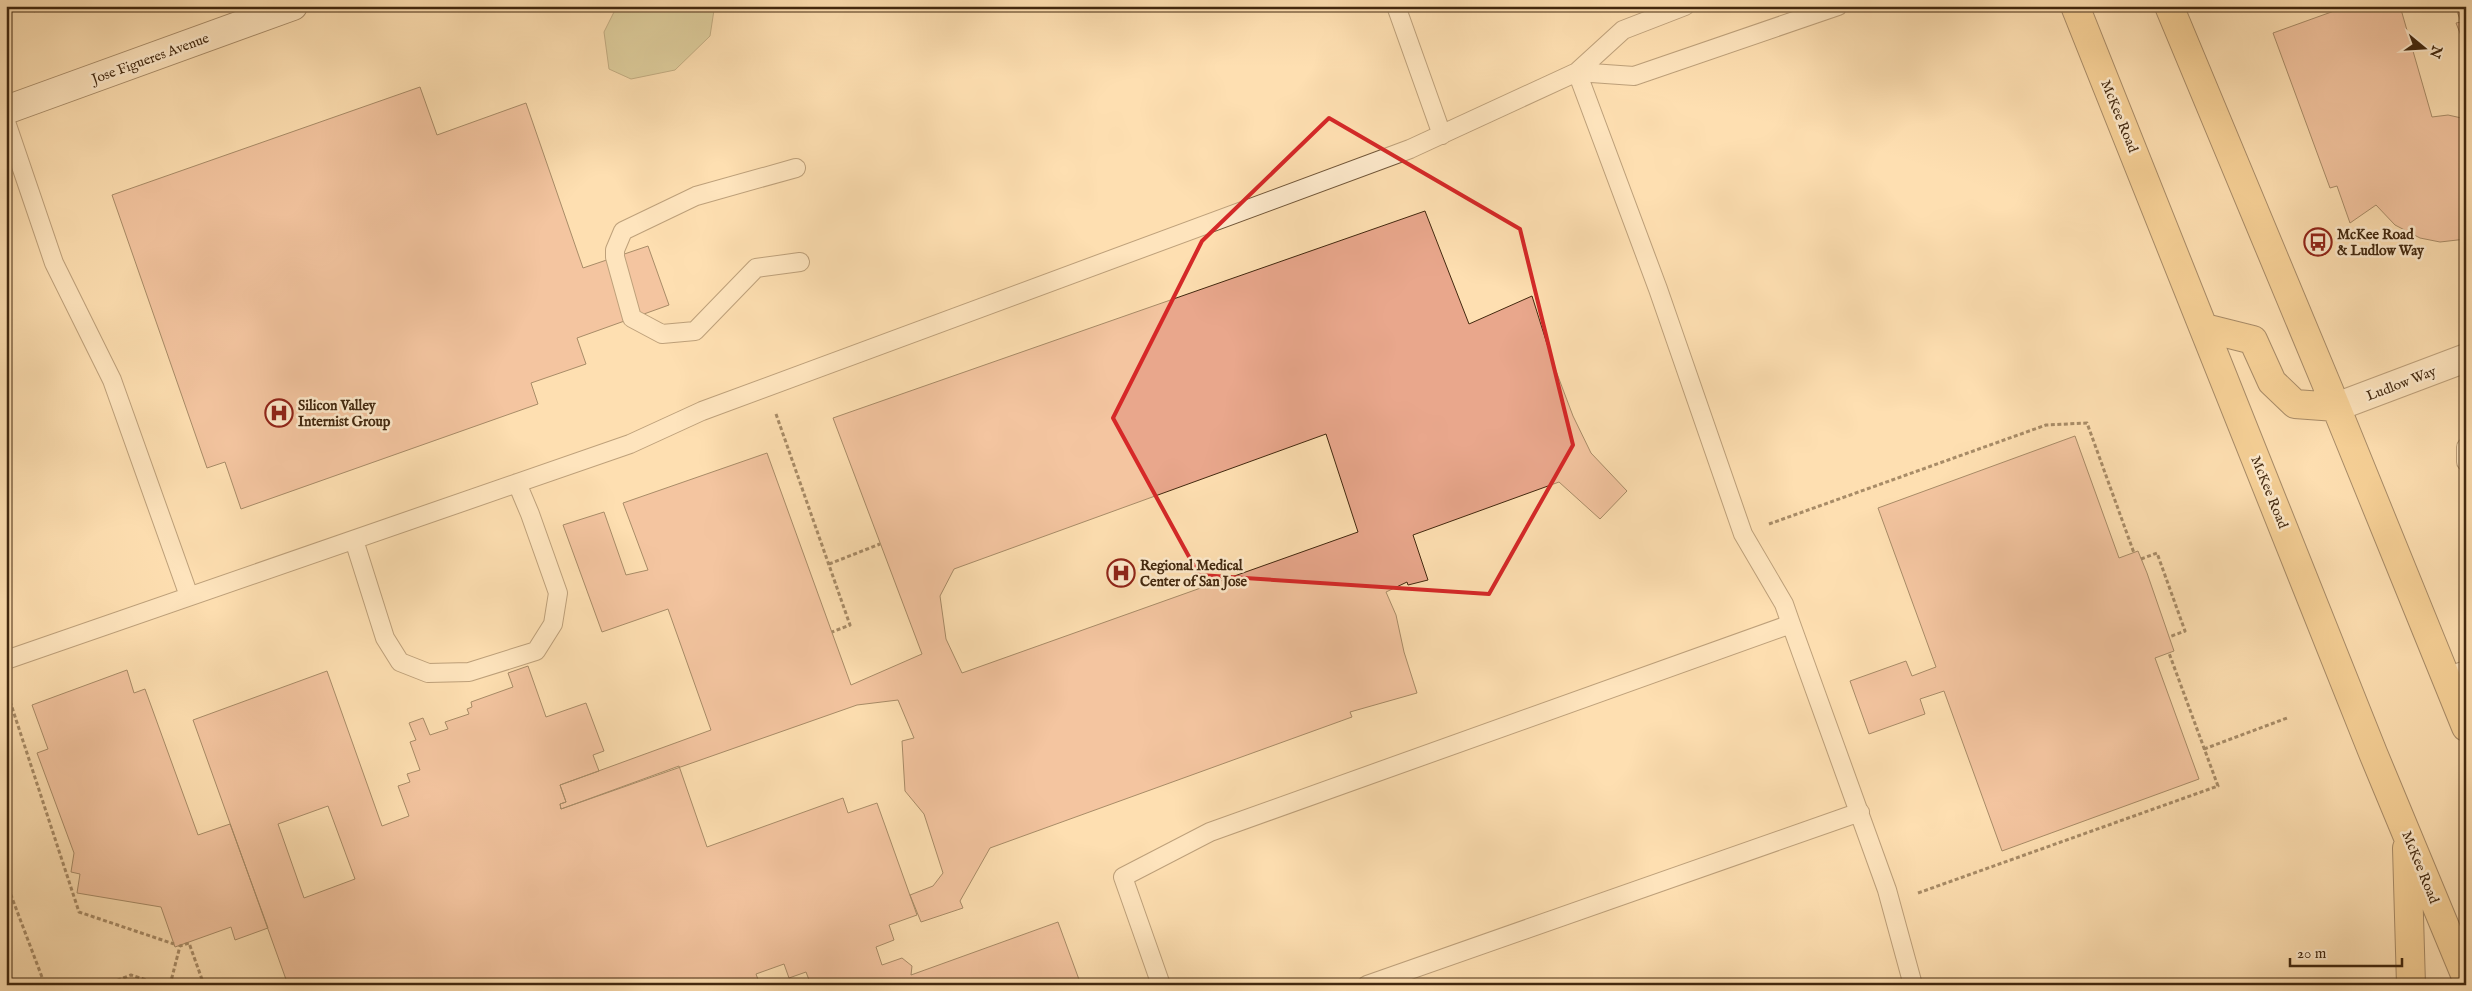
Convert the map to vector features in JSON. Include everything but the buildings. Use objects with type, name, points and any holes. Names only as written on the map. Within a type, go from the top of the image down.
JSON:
[{"type":"main road","name":"McKee Road","points":[[2075,6],[2466,977]]},
{"type":"main road","points":[[2169,6],[2336,407],[2455,673],[2466,727]]},
{"type":"main road","points":[[2205,328],[2252,340],[2272,382],[2295,404],[2336,407]]},
{"type":"main road","points":[[2406,832],[2411,985]]},
{"type":"street","name":"Jose Figueres Avenue","points":[[6,110],[242,15],[293,6]]},
{"type":"street","name":"Ludlow Way","points":[[2336,407],[2466,358]]},
{"type":"lane","points":[[1396,6],[1442,134]]},
{"type":"lane","points":[[6,660],[630,444],[702,410],[1410,149],[1577,72],[1623,30],[1685,6]]},
{"type":"lane","points":[[1577,72],[1634,76],[1838,6]]},
{"type":"lane","points":[[1577,72],[1668,315],[1743,534],[1784,604],[1792,624],[1887,890],[1913,985]]},
{"type":"lane","points":[[6,122],[54,263],[112,380],[189,596]]},
{"type":"lane","points":[[796,168],[696,196],[649,216],[622,231],[615,250],[632,318],[662,334],[695,331],[756,268],[800,262]]},
{"type":"lane","points":[[2466,447],[2466,462]]},
{"type":"lane","points":[[354,540],[385,638],[400,662],[428,673],[469,672],[536,651],[553,624],[558,593],[517,483]]},
{"type":"lane","points":[[1161,985],[1124,877],[1210,832],[1792,624]]},
{"type":"lane","points":[[1367,985],[1860,812]]},
{"type":"path","points":[[774,409],[850,625],[832,632]]},
{"type":"path","points":[[1761,527],[2046,425],[2087,423],[2134,552]]},
{"type":"path","points":[[829,564],[880,544]]},
{"type":"path","points":[[2141,559],[2157,553],[2185,631],[2169,637]]},
{"type":"path","points":[[1915,894],[2218,786],[2169,653]]},
{"type":"path","points":[[6,688],[80,912],[174,944]]},
{"type":"path","points":[[2204,749],[2287,718]]},
{"type":"path","points":[[6,882],[45,985]]},
{"type":"path","points":[[170,985],[179,946],[189,943],[204,985]]},
{"type":"path","points":[[105,985],[131,975],[162,985]]},
{"type":"highlighted area","points":[[1329,118],[1520,229],[1573,445],[1489,594],[1199,575],[1113,418],[1202,241]]},
{"type":"green space","points":[[617,6],[709,6],[714,10],[710,36],[675,70],[631,79],[609,69],[604,32]]},
{"type":"place","name":"McKee Road & Ludlow Way","points":[[2318,242]]},
{"type":"place","name":"Silicon Valley Internist Group","points":[[279,413]]},
{"type":"place","name":"Regional Medical Center of San Jose","points":[[1121,573]]}]
